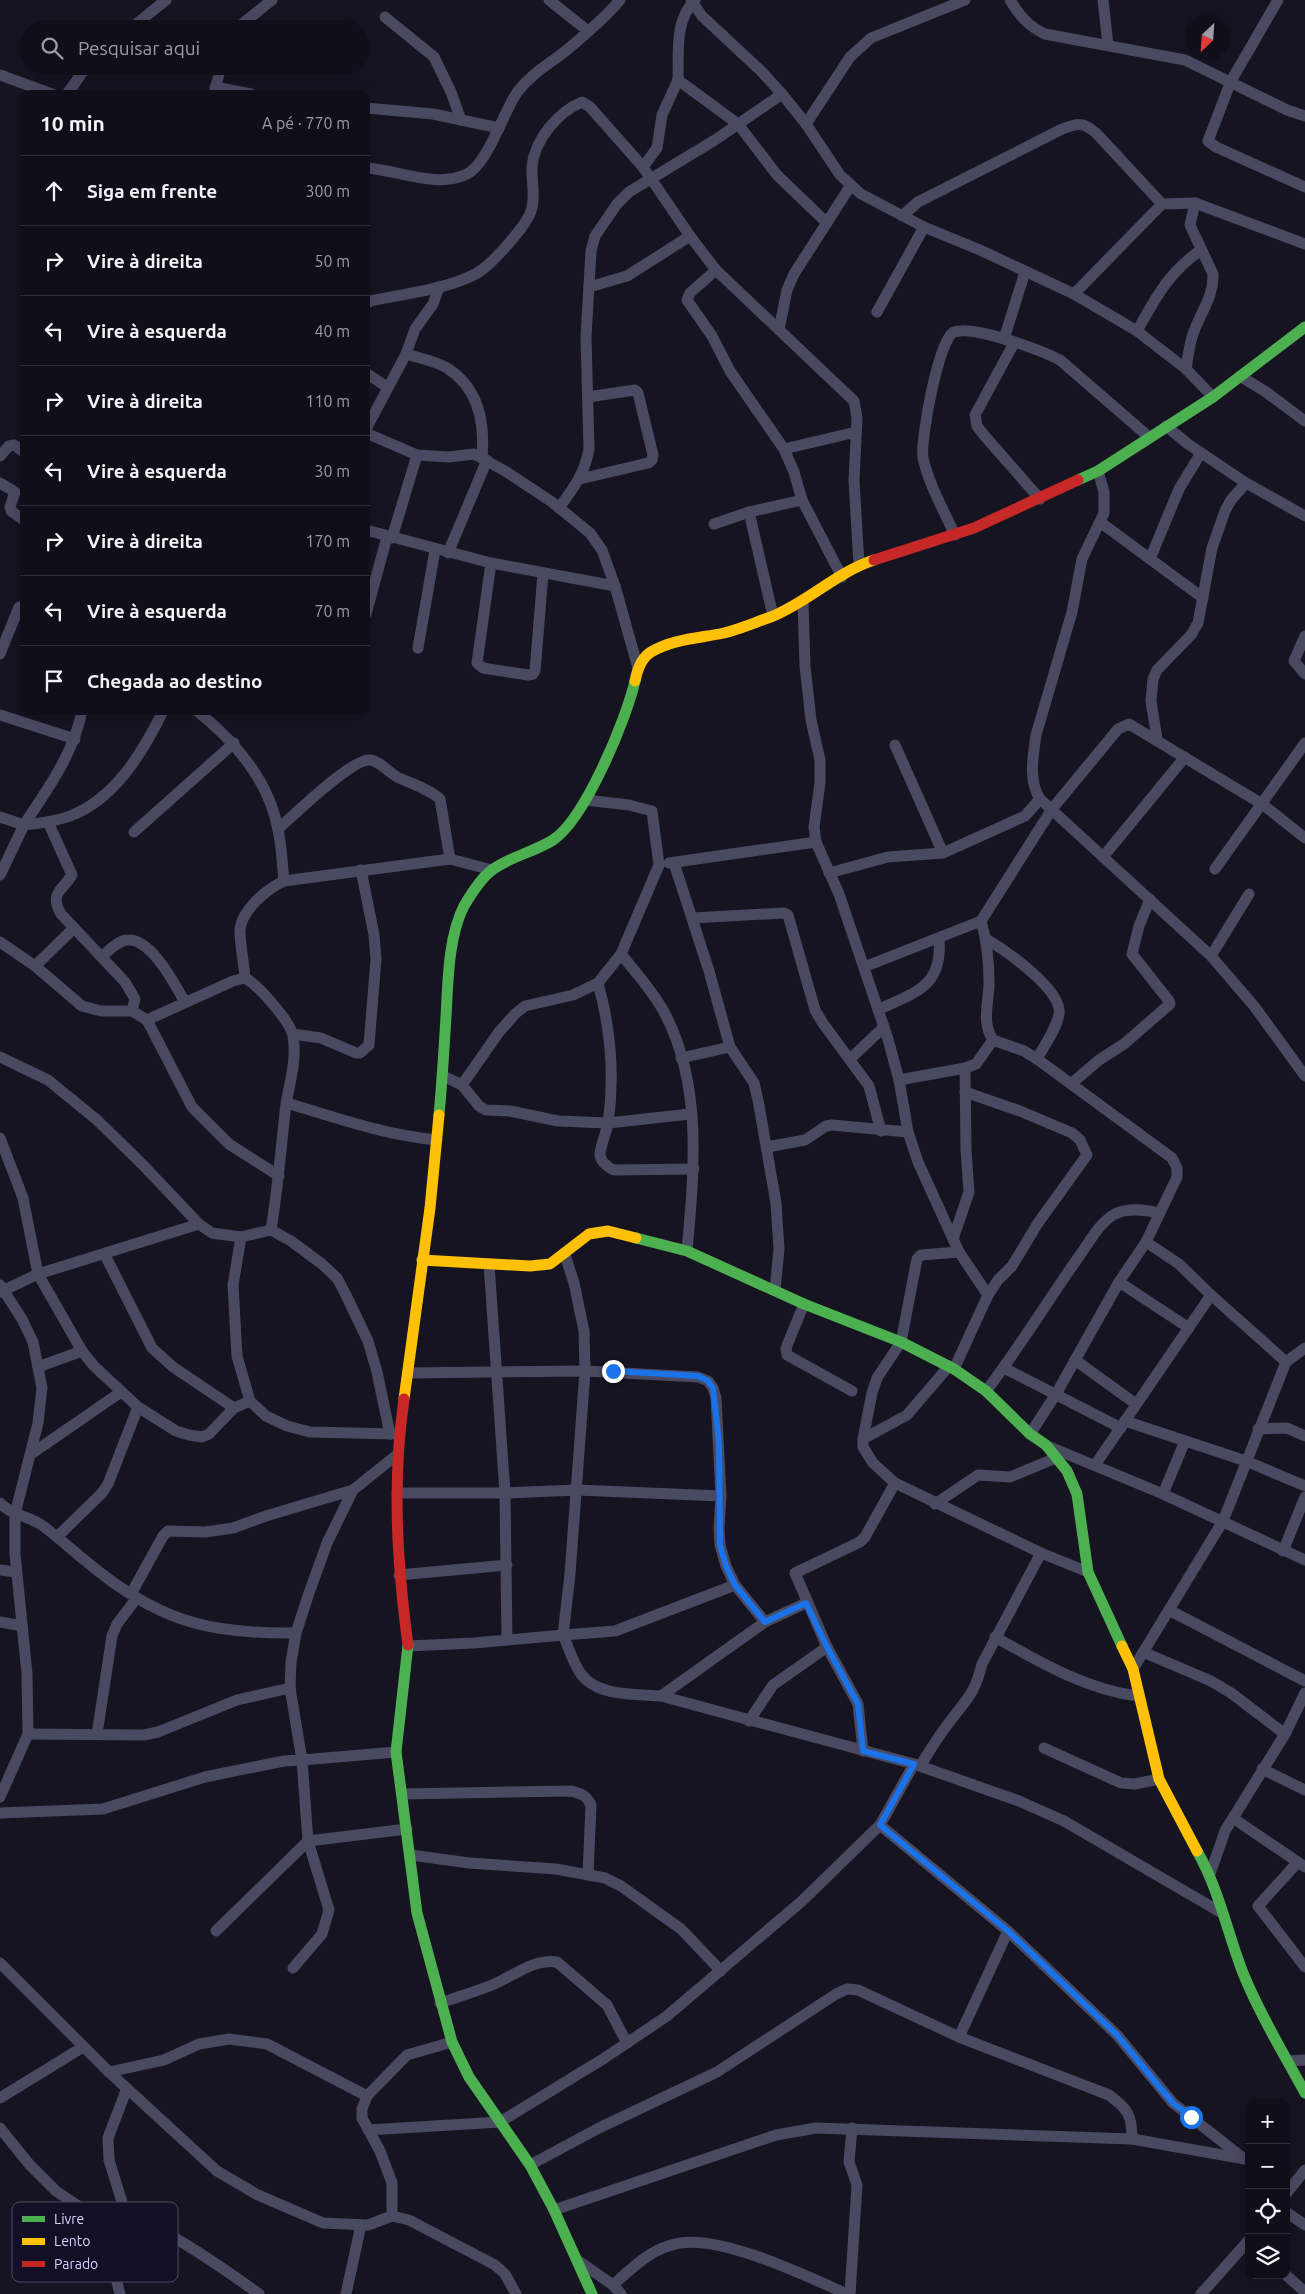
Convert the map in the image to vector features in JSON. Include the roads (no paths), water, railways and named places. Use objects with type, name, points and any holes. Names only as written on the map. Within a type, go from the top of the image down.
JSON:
[{"type":"street","points":[[141,20],[166,0]]},
{"type":"street","points":[[247,20],[272,0]]},
{"type":"street","points":[[549,0],[588,31]]},
{"type":"street","points":[[370,169],[413,178],[458,177],[469,174],[477,166],[517,92],[529,78],[608,14],[620,0]]},
{"type":"street","points":[[806,124],[850,57],[871,38],[965,0]]},
{"type":"street","points":[[1010,0],[1021,18],[1039,31],[1056,37],[1171,56],[1200,66],[1287,110],[1305,116]]},
{"type":"street","points":[[1102,0],[1108,45]]},
{"type":"street","points":[[1278,0],[1231,81],[1209,136],[1210,144],[1305,187]]},
{"type":"street","points":[[643,167],[657,148],[662,115],[678,80],[678,35],[682,21],[693,1]]},
{"type":"street","points":[[693,1],[702,16],[762,72],[782,94],[806,124],[840,175],[861,194],[924,227],[1074,294],[1137,330],[1186,369],[1212,397]]},
{"type":"street","points":[[385,17],[434,57],[452,92],[461,120]]},
{"type":"street","points":[[0,75],[41,90]]},
{"type":"street","points":[[70,90],[80,75]]},
{"type":"street","points":[[214,90],[218,75]]},
{"type":"street","points":[[678,80],[738,124],[777,175],[827,223]]},
{"type":"street","points":[[559,508],[580,479],[587,462],[589,449],[586,337],[591,251],[595,236],[617,204],[651,178],[738,124],[782,94]]},
{"type":"street","points":[[370,301],[439,287],[468,278],[484,269],[528,220],[532,209],[532,164],[553,122],[571,107],[582,102],[590,107],[643,167],[690,236],[716,270],[816,367],[842,387],[854,401],[857,418],[854,480],[859,565]]},
{"type":"street","points":[[370,109],[461,120],[499,128]]},
{"type":"street","points":[[902,216],[918,202],[1076,123],[1088,126],[1093,130],[1162,204]]},
{"type":"street","points":[[779,330],[787,290],[794,274],[851,185]]},
{"type":"street","points":[[1074,294],[1162,204],[1195,204],[1305,244]]},
{"type":"street","points":[[1186,369],[1193,334],[1206,308],[1214,282],[1213,274],[1190,225],[1195,204]]},
{"type":"street","points":[[877,312],[924,227]]},
{"type":"street","points":[[589,287],[627,276],[690,236]]},
{"type":"street","points":[[1137,330],[1157,295],[1172,274],[1185,260],[1201,250]]},
{"type":"street","points":[[716,270],[690,293],[687,300],[712,336],[730,372],[784,449],[794,472],[802,500],[842,577]]},
{"type":"street","points":[[1025,272],[1009,341],[975,415],[977,426],[983,434],[1040,498]]},
{"type":"street","points":[[370,421],[406,354],[415,329],[426,316],[439,287]]},
{"type":"street","points":[[394,1434],[408,1373],[430,1208],[443,1076],[449,970],[456,927],[463,908],[473,891],[492,870],[553,840],[566,829],[586,800],[621,725],[632,694],[638,668],[649,653],[666,644],[727,632],[773,616],[803,602],[859,565],[956,535],[1098,471],[1212,397],[1305,326]]},
{"type":"street","points":[[956,535],[934,489],[923,455],[923,440],[940,355],[946,339],[952,332],[969,332],[1009,341],[1043,351],[1060,360],[1149,438]]},
{"type":"street","points":[[406,354],[445,367],[459,377],[470,389],[483,423],[484,458],[448,553]]},
{"type":"street","points":[[370,376],[388,388]]},
{"type":"street","points":[[1240,376],[1266,392],[1305,421]]},
{"type":"street","points":[[580,479],[648,463],[652,460],[653,455],[638,392],[635,390],[588,397]]},
{"type":"street","points":[[1166,426],[1246,483],[1305,516]]},
{"type":"street","points":[[784,449],[856,432]]},
{"type":"street","points":[[370,435],[417,455],[449,457],[468,453],[484,458],[559,508],[590,533],[602,550],[638,668]]},
{"type":"street","points":[[0,456],[9,446],[14,445],[20,449]]},
{"type":"street","points":[[1150,559],[1179,489],[1202,453]]},
{"type":"street","points":[[370,601],[417,455]]},
{"type":"street","points":[[1098,471],[1105,502],[1100,522],[1082,559],[1072,612],[1036,735],[1033,756],[1035,791],[1040,799],[1211,956],[1254,1006],[1305,1076]]},
{"type":"street","points":[[0,483],[15,492],[10,507],[11,511],[20,517]]},
{"type":"street","points":[[1157,739],[1150,701],[1153,679],[1157,670],[1191,635],[1198,624],[1212,548],[1225,511],[1231,500],[1246,483]]},
{"type":"street","points":[[714,524],[749,512],[802,500]]},
{"type":"street","points":[[749,512],[773,616]]},
{"type":"street","points":[[1100,522],[1203,598]]},
{"type":"street","points":[[370,531],[435,550],[491,563],[614,586]]},
{"type":"street","points":[[418,648],[435,550]]},
{"type":"street","points":[[491,563],[476,662],[483,668],[528,676],[533,674],[535,670],[543,574]]},
{"type":"street","points":[[803,602],[805,666],[811,720],[820,760],[820,783],[814,827],[816,842],[839,894],[884,1027],[899,1080],[908,1132],[918,1162],[959,1252],[988,1295]]},
{"type":"street","points":[[0,654],[20,609]]},
{"type":"street","points":[[1305,636],[1294,662],[1305,674]]},
{"type":"street","points":[[0,715],[75,739]]},
{"type":"street","points":[[0,875],[24,825],[64,765],[75,739],[81,715]]},
{"type":"street","points":[[0,817],[24,825],[48,822],[70,816],[86,808],[110,789],[136,761],[161,715]]},
{"type":"street","points":[[202,715],[234,743],[252,764],[259,778],[278,829],[284,880]]},
{"type":"street","points":[[864,967],[981,921],[1052,809],[1124,725],[1135,726],[1262,804],[1305,838]]},
{"type":"street","points":[[134,832],[234,743]]},
{"type":"street","points":[[1216,869],[1305,744]]},
{"type":"street","points":[[895,745],[943,853]]},
{"type":"street","points":[[1103,857],[1185,757]]},
{"type":"street","points":[[278,829],[329,783],[360,763],[372,760],[395,776],[433,792],[440,800],[450,859]]},
{"type":"street","points":[[829,873],[888,857],[943,853],[1025,816],[1040,799]]},
{"type":"street","points":[[462,1085],[499,1032],[525,1006],[573,994],[598,983],[621,954],[660,865],[652,811],[629,805],[586,800]]},
{"type":"street","points":[[48,822],[72,875],[57,894],[55,904],[61,914],[102,956],[134,996],[135,1004],[132,1011]]},
{"type":"street","points":[[660,865],[816,842]]},
{"type":"street","points":[[245,978],[240,931],[242,923],[248,911],[260,897],[274,885],[284,880],[450,859],[492,870]]},
{"type":"street","points":[[674,863],[730,1047],[754,1083],[768,1148],[778,1229],[779,1249],[775,1290]]},
{"type":"street","points":[[293,1034],[320,1038],[356,1053],[360,1053],[369,1045],[376,958],[374,935],[361,870]]},
{"type":"street","points":[[1211,956],[1249,894]]},
{"type":"street","points":[[1072,1083],[1099,1060],[1124,1044],[1170,1004],[1132,954],[1139,926],[1150,899]]},
{"type":"street","points":[[692,918],[784,913],[788,915],[816,1010],[822,1022],[868,1086],[881,1131]]},
{"type":"street","points":[[981,921],[986,939],[989,984],[986,1026],[994,1040],[1037,1059],[1072,1083],[1172,1158],[1177,1168],[1177,1177],[1146,1242],[1119,1282],[1056,1394],[1030,1434]]},
{"type":"street","points":[[35,966],[74,928]]},
{"type":"street","points":[[102,956],[121,941],[127,939],[142,945],[160,962],[185,1002]]},
{"type":"street","points":[[878,1010],[912,993],[934,977],[941,957],[939,939]]},
{"type":"street","points":[[986,939],[1028,967],[1057,1002],[1059,1015],[1037,1059]]},
{"type":"street","points":[[0,942],[35,966],[82,1006],[101,1011],[132,1011],[147,1020],[192,1107],[229,1144],[279,1176]]},
{"type":"street","points":[[621,954],[664,1011],[689,1083],[694,1169],[687,1251]]},
{"type":"street","points":[[245,978],[266,994],[293,1034],[294,1066],[286,1103],[279,1176],[271,1230]]},
{"type":"street","points":[[147,1020],[185,1002],[245,978]]},
{"type":"street","points":[[598,983],[608,1018],[611,1044],[608,1124],[600,1155],[608,1168],[614,1170],[694,1169]]},
{"type":"street","points":[[850,1059],[884,1027]]},
{"type":"street","points":[[899,1080],[965,1068],[976,1064],[994,1040]]},
{"type":"street","points":[[681,1058],[730,1047]]},
{"type":"street","points":[[0,1057],[48,1080],[97,1120],[199,1224],[212,1232],[240,1237],[271,1230],[291,1241],[322,1264],[337,1278],[368,1341],[398,1454],[399,1575],[408,1646],[396,1752],[412,1854],[417,1913],[452,2042],[469,2077],[530,2165],[554,2210],[592,2294]]},
{"type":"street","points":[[953,1239],[969,1192],[965,1068]]},
{"type":"street","points":[[443,1076],[462,1085],[479,1106],[486,1110],[510,1111],[558,1121],[608,1124],[690,1114]]},
{"type":"street","points":[[862,1439],[907,1416],[952,1367],[988,1295],[998,1280],[1012,1266],[1038,1223],[1087,1155],[1080,1140],[1072,1133],[1020,1111],[965,1092]]},
{"type":"street","points":[[286,1103],[351,1123],[418,1138],[436,1140]]},
{"type":"street","points":[[768,1148],[805,1140],[826,1126],[832,1125],[908,1132]]},
{"type":"street","points":[[0,1138],[24,1198],[38,1274],[82,1351],[138,1407],[176,1430],[202,1437],[209,1434],[234,1408],[250,1401]]},
{"type":"street","points":[[986,1391],[1004,1368],[1103,1223],[1117,1213],[1130,1210],[1160,1213]]},
{"type":"street","points":[[0,1797],[28,1734],[27,1674],[16,1572],[15,1514],[38,1423],[42,1388],[33,1342],[26,1327],[1,1289],[38,1274],[105,1255],[199,1224]]},
{"type":"street","points":[[422,1260],[530,1266],[550,1264],[565,1255],[577,1242],[590,1234],[608,1231],[687,1251],[804,1304],[901,1342],[952,1367],[986,1391],[1030,1434],[1046,1445],[1163,1494],[1305,1560]]},
{"type":"street","points":[[240,1237],[233,1284],[237,1356],[250,1401],[266,1416],[287,1426],[310,1432],[394,1434]]},
{"type":"street","points":[[1146,1242],[1179,1264],[1286,1362]]},
{"type":"street","points":[[959,1252],[921,1255],[917,1259],[901,1342],[877,1378],[862,1439],[863,1447],[872,1463],[895,1483],[935,1504],[1088,1572]]},
{"type":"street","points":[[105,1255],[152,1348],[173,1366],[234,1408]]},
{"type":"street","points":[[565,1255],[574,1283],[584,1331],[585,1370],[577,1490],[563,1635],[580,1672],[596,1687],[628,1693],[661,1696],[917,1765],[1019,1801],[1064,1822],[1222,1913]]},
{"type":"street","points":[[489,1264],[505,1493],[507,1640]]},
{"type":"street","points":[[1119,1282],[1189,1328]]},
{"type":"street","points":[[1095,1465],[1211,1295]]},
{"type":"street","points":[[804,1304],[786,1348],[787,1355],[852,1392]]},
{"type":"street","points":[[1132,1669],[1223,1521],[1286,1362],[1305,1348]]},
{"type":"street","points":[[38,1367],[82,1351]]},
{"type":"street","points":[[1075,1360],[1136,1404]]},
{"type":"street","points":[[1004,1368],[1123,1425],[1185,1441],[1246,1460],[1305,1486]]},
{"type":"street","points":[[408,1373],[585,1370],[698,1376],[708,1381],[713,1388],[716,1398],[720,1545],[726,1566],[735,1585],[765,1622]]},
{"type":"street","points":[[31,1454],[121,1392]]},
{"type":"street","points":[[57,1537],[102,1493],[108,1484],[138,1407]]},
{"type":"street","points":[[1258,1429],[1287,1428],[1305,1436]]},
{"type":"street","points":[[1163,1494],[1185,1441]]},
{"type":"street","points":[[1046,1445],[1068,1471],[1077,1494],[1088,1572],[1132,1669],[1159,1779],[1210,1874],[1222,1913],[1257,2005],[1305,2093]]},
{"type":"street","points":[[97,1734],[112,1636],[163,1536],[168,1531],[205,1532],[233,1528],[352,1490],[398,1454]]},
{"type":"street","points":[[935,1504],[978,1475],[1010,1477],[1056,1458]]},
{"type":"street","points":[[863,1751],[858,1704],[827,1647],[806,1603],[795,1574],[798,1570],[860,1542],[865,1537],[895,1483]]},
{"type":"street","points":[[293,1968],[322,1934],[329,1910],[308,1841],[302,1760],[290,1688],[291,1662],[296,1633],[327,1543],[352,1490]]},
{"type":"street","points":[[397,1493],[505,1493],[577,1490],[720,1496]]},
{"type":"street","points":[[1283,1551],[1305,1498]]},
{"type":"street","points":[[0,1503],[15,1514],[41,1524],[103,1575],[133,1596],[192,1624],[242,1632],[296,1633]]},
{"type":"street","points":[[368,2130],[500,2122],[667,2016],[776,1925],[880,1825],[917,1765],[971,1696],[978,1683],[982,1664],[995,1637],[1042,1553]]},
{"type":"street","points":[[399,1575],[507,1565]]},
{"type":"street","points":[[0,1570],[16,1572]]},
{"type":"street","points":[[408,1646],[474,1643],[614,1631],[735,1585]]},
{"type":"street","points":[[661,1696],[765,1622],[806,1603]]},
{"type":"street","points":[[1169,1610],[1305,1681]]},
{"type":"street","points":[[0,1622],[22,1626]]},
{"type":"street","points":[[995,1637],[1039,1662],[1085,1682],[1113,1692],[1138,1696]]},
{"type":"street","points":[[750,1721],[773,1685],[827,1647]]},
{"type":"street","points":[[1143,1652],[1210,1681],[1231,1693],[1285,1734]]},
{"type":"street","points":[[28,1734],[144,1735],[158,1732],[237,1700],[290,1688]]},
{"type":"street","points":[[1210,1874],[1219,1844],[1262,1769],[1285,1734],[1305,1694]]},
{"type":"street","points":[[1044,1748],[1121,1783],[1135,1784],[1159,1779]]},
{"type":"street","points":[[0,1813],[103,1809],[205,1777],[284,1761],[396,1752]]},
{"type":"street","points":[[1262,1769],[1305,1790]]},
{"type":"street","points":[[402,1794],[570,1791],[582,1794],[587,1797],[591,1806],[588,1875]]},
{"type":"street","points":[[1233,1818],[1302,1865],[1258,1906],[1305,1967]]},
{"type":"street","points":[[880,1825],[1008,1931],[1117,2035],[1173,2103],[1245,2158]]},
{"type":"street","points":[[216,1931],[308,1841],[407,1829]]},
{"type":"street","points":[[412,1854],[469,1863],[536,1867],[605,1878],[621,1886],[674,1924],[721,1971]]},
{"type":"street","points":[[959,2037],[1008,1931]]},
{"type":"street","points":[[440,2003],[492,1985],[539,1962],[549,1960],[557,1962],[607,2005],[627,2042]]},
{"type":"street","points":[[0,1963],[109,2072],[217,2171],[256,2194],[323,2223],[368,2225],[392,2216],[410,2220],[487,2260],[505,2274],[516,2294]]},
{"type":"street","points":[[530,2165],[599,2128],[716,2072],[836,1994],[847,1989],[858,1990],[959,2037],[1109,2095],[1124,2106],[1132,2124],[1132,2138]]},
{"type":"street","points":[[109,2072],[164,2060],[199,2044],[229,2039],[267,2044],[367,2096]]},
{"type":"street","points":[[392,2216],[392,2182],[380,2152],[362,2118],[362,2109],[367,2096],[406,2055],[452,2042]]},
{"type":"street","points":[[0,2098],[83,2047]]},
{"type":"street","points":[[1289,2061],[1305,2060]]},
{"type":"street","points":[[122,2202],[109,2160],[108,2138],[127,2088]]},
{"type":"street","points":[[0,2128],[29,2164],[56,2191],[72,2202]]},
{"type":"street","points":[[554,2210],[776,2134],[816,2128],[1132,2138],[1245,2160]]},
{"type":"street","points":[[575,2258],[617,2290],[650,2254],[679,2243],[698,2242],[749,2254],[848,2294],[857,2186],[850,2162],[852,2128]]},
{"type":"street","points":[[1289,2189],[1305,2170]]},
{"type":"street","points":[[1290,2215],[1305,2225]]},
{"type":"street","points":[[346,2294],[361,2225]]},
{"type":"street","points":[[178,2241],[259,2294]]},
{"type":"street","points":[[1201,2294],[1245,2245]]},
{"type":"street","points":[[1290,2279],[1305,2292]]}]
